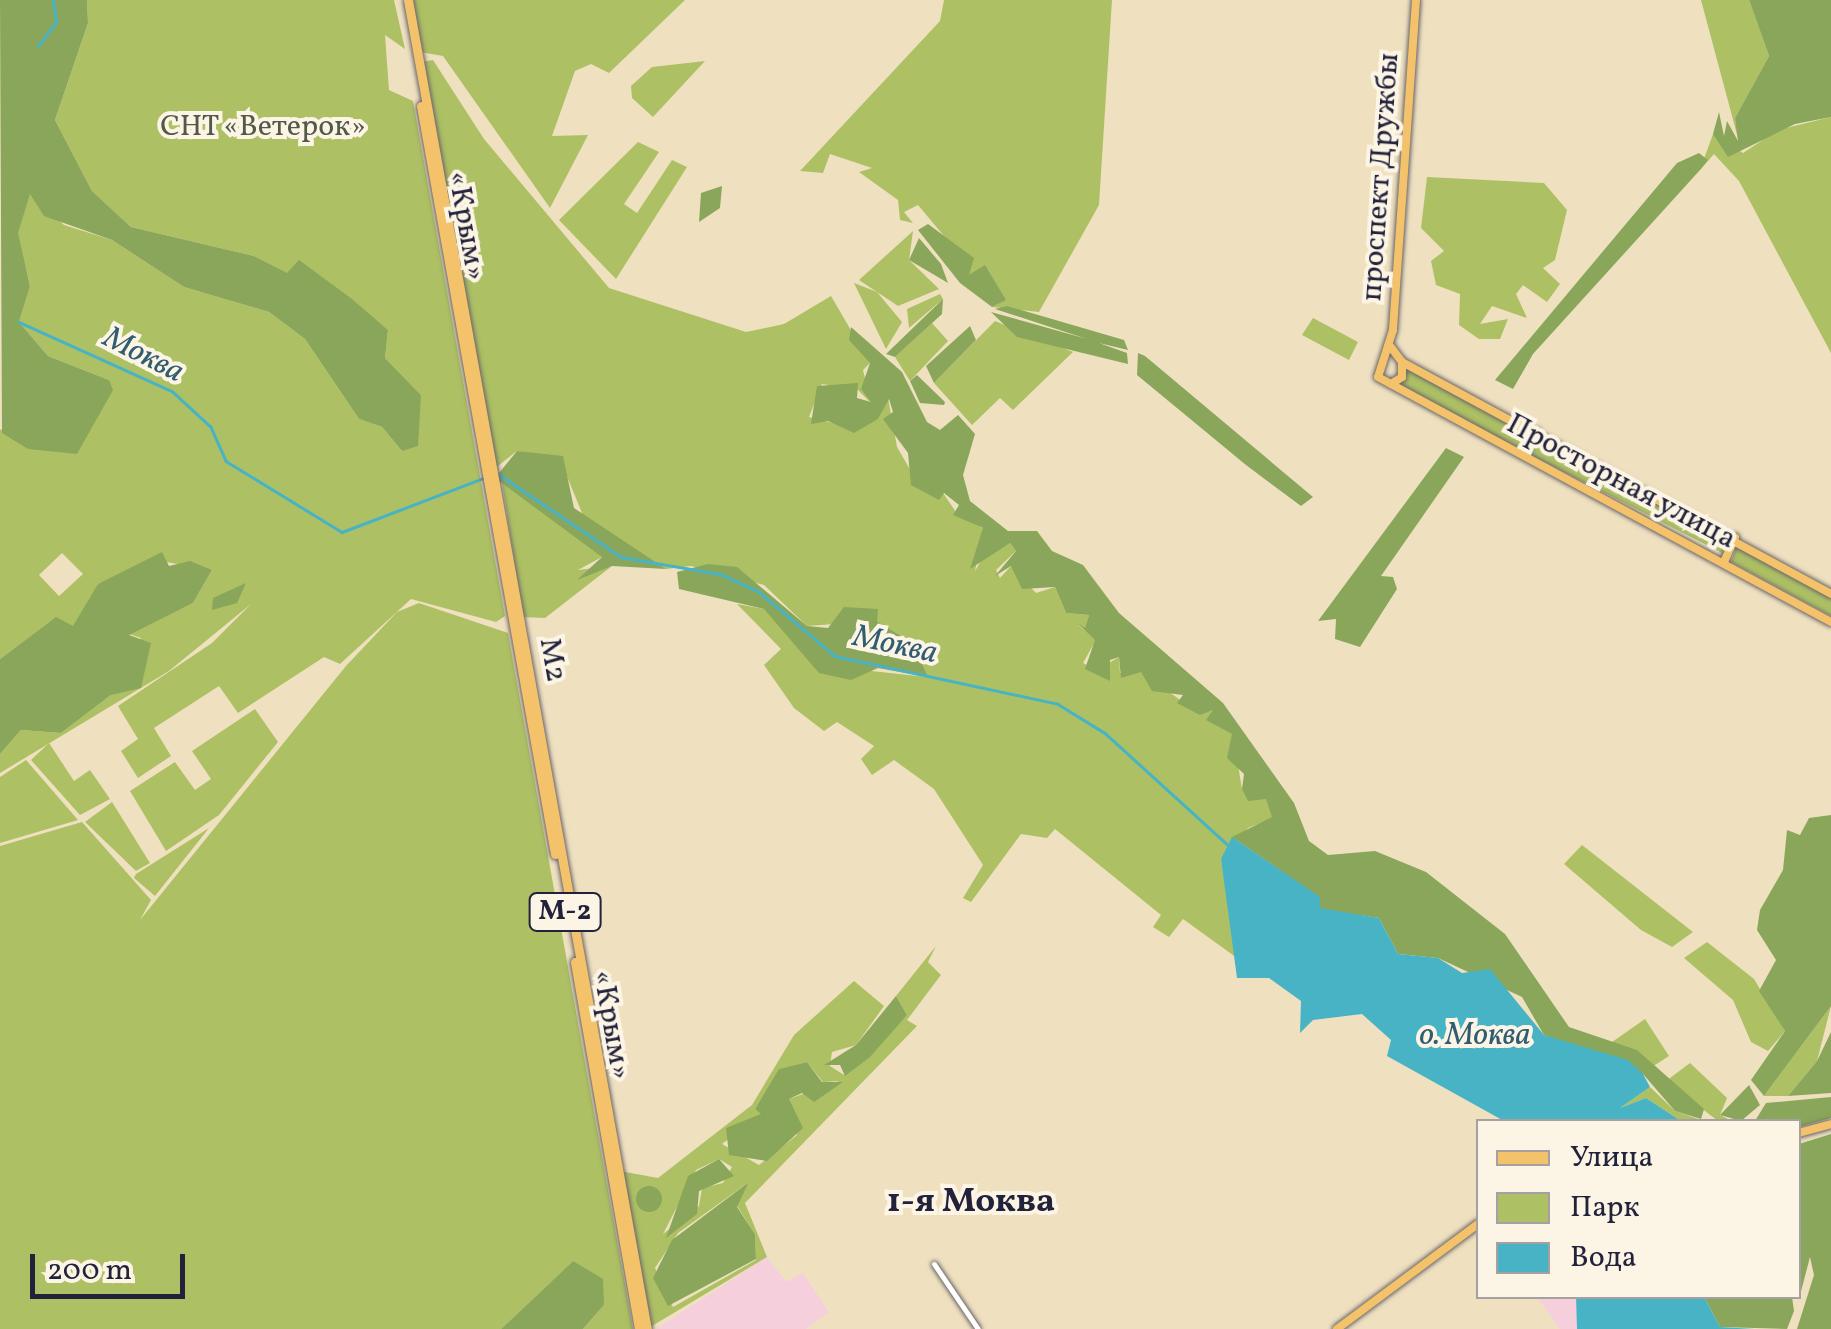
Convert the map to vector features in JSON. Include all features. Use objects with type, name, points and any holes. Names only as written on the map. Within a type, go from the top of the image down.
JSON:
[{"type":"highway","name":"«Крым»","points":[[405,0],[481,460],[639,1329]]},
{"type":"highway","name":"М2","points":[[405,0],[648,1329]]},
{"type":"main road","name":"проспект Дружбы","points":[[1388,384],[1376,369],[1386,357],[1390,342],[1416,0]]},
{"type":"main road","points":[[1388,384],[1402,377],[1390,342]]},
{"type":"main road","points":[[1386,357],[1399,360]]},
{"type":"main road","name":"Просторная улица","points":[[1399,360],[1734,538],[1831,594]]},
{"type":"main road","name":"Просторная улица","points":[[1388,384],[1831,622]]},
{"type":"main road","points":[[1524,456],[1536,432]]},
{"type":"main road","points":[[1724,562],[1734,538]]},
{"type":"main road","points":[[1801,1132],[1831,1124]]},
{"type":"main road","points":[[1337,1329],[1476,1225]]},
{"type":"street","points":[[934,1264],[978,1329]]},
{"type":"shaded area","points":[[767,1257],[786,1282],[803,1273],[829,1312],[806,1329],[656,1329]]},
{"type":"shaded area","points":[[1538,1299],[1576,1299],[1577,1329],[1560,1329]]},
{"type":"green space","points":[[0,0],[87,0],[88,23],[55,120],[92,191],[131,227],[254,256],[287,273],[299,260],[352,299],[388,330],[385,358],[421,395],[418,446],[402,451],[382,427],[359,419],[305,339],[269,312],[184,287],[112,240],[44,216],[30,194],[18,233],[30,286],[19,322],[48,356],[109,380],[113,390],[77,454],[28,449],[2,433]]},
{"type":"green space","name":"СНТ «Ветерок»","points":[[87,0],[394,0],[405,49],[385,35],[389,90],[413,101],[505,616],[496,622],[411,599],[340,664],[324,657],[238,713],[219,686],[154,728],[171,756],[138,778],[121,751],[138,739],[118,706],[212,643],[251,604],[169,671],[0,773],[0,754],[21,730],[61,733],[111,695],[141,638],[129,634],[193,603],[212,570],[166,562],[98,584],[85,617],[72,627],[55,618],[0,659],[0,430],[109,380],[48,356],[19,322],[30,285],[17,233],[30,193],[64,225],[112,240],[184,287],[269,312],[305,339],[359,419],[382,427],[402,451],[421,395],[385,358],[388,330],[299,261],[288,274],[254,256],[131,227],[92,191],[55,120],[88,23]],"holes":[[[62,553],[83,574],[59,596],[39,575]]]},
{"type":"green space","points":[[410,0],[685,0],[609,73],[591,64],[575,71],[552,136],[588,135],[550,208],[443,56],[420,52]]},
{"type":"green space","points":[[944,0],[1112,0],[1099,205],[1039,312],[992,307],[1005,300],[975,274],[964,276],[959,254],[918,205],[904,212],[913,223],[900,220],[898,200],[859,172],[872,168],[830,154],[823,173],[800,171],[940,21]]},
{"type":"green space","points":[[1701,0],[1749,0],[1769,56],[1735,118],[1739,142]]},
{"type":"green space","points":[[1749,0],[1831,0],[1831,117],[1795,124],[1728,157],[1713,134],[1719,112],[1724,136],[1727,121],[1738,141],[1735,118],[1769,56]]},
{"type":"green space","points":[[433,60],[484,139],[609,288],[746,332],[784,324],[831,296],[870,363],[863,370],[871,403],[858,390],[822,384],[809,417],[853,428],[878,419],[888,398],[897,447],[919,485],[943,493],[958,515],[984,529],[975,571],[986,552],[1010,543],[1016,551],[996,570],[1000,578],[1011,566],[1036,593],[1055,587],[1066,613],[1089,615],[1085,629],[1077,624],[1096,640],[1083,663],[1097,670],[1119,657],[1120,673],[1141,672],[1200,714],[1213,710],[1233,735],[1242,789],[1266,798],[1273,818],[1248,828],[1221,859],[1237,958],[1183,919],[1169,937],[1153,927],[1161,915],[1055,829],[1047,838],[1021,834],[971,902],[963,898],[983,865],[934,789],[894,760],[872,775],[861,759],[874,746],[837,722],[824,731],[794,708],[764,665],[781,649],[737,604],[764,609],[862,670],[927,677],[902,637],[877,621],[807,626],[764,585],[691,566],[666,569],[584,518],[564,469],[542,455],[517,451],[494,469],[432,134],[422,62]]},
{"type":"green space","points":[[705,61],[653,117],[632,98],[631,86],[652,67]]},
{"type":"green space","points":[[1831,117],[1831,353],[1739,181],[1714,154],[1700,170],[1713,134],[1743,153],[1778,130]]},
{"type":"green space","points":[[638,142],[659,152],[624,204],[637,213],[672,160],[687,167],[616,279],[559,220]]},
{"type":"green space","points":[[1699,153],[1708,160],[1533,354],[1513,389],[1495,380],[1677,163]]},
{"type":"green space","points":[[1427,177],[1544,183],[1567,210],[1555,260],[1543,268],[1560,284],[1547,302],[1523,285],[1516,294],[1527,318],[1492,306],[1480,324],[1508,319],[1500,339],[1479,339],[1459,325],[1460,294],[1436,285],[1431,261],[1444,251],[1421,228]]},
{"type":"green space","points":[[722,186],[720,208],[699,222],[701,193]]},
{"type":"green space","points":[[928,224],[974,258],[969,275],[985,265],[1006,300],[992,307],[960,283],[918,230]]},
{"type":"green space","points":[[913,231],[909,260],[939,289],[898,306],[859,280]]},
{"type":"green space","points":[[919,238],[941,264],[948,283],[909,260]]},
{"type":"green space","points":[[854,283],[877,292],[902,322],[886,349]]},
{"type":"green space","points":[[940,294],[943,299],[909,328],[907,309]]},
{"type":"green space","points":[[943,299],[942,314],[895,357],[886,354]]},
{"type":"green space","points":[[1007,306],[1124,340],[1128,350],[1099,343],[1127,353],[1128,364],[1017,337],[991,312],[1087,339],[995,309]]},
{"type":"green space","points":[[1313,318],[1358,342],[1349,360],[1302,335]]},
{"type":"green space","points":[[995,321],[1073,352],[1013,410],[1000,398],[972,425],[934,383]]},
{"type":"green space","points":[[932,323],[948,341],[910,381],[895,357]]},
{"type":"green space","points":[[970,326],[976,340],[934,383],[926,366]]},
{"type":"green space","points":[[851,327],[902,372],[927,422],[940,430],[958,415],[975,434],[963,475],[970,501],[1008,531],[1037,531],[1052,551],[1083,565],[1119,613],[1223,703],[1294,803],[1309,841],[1328,855],[1375,851],[1426,872],[1505,934],[1569,1027],[1637,1050],[1704,1109],[1701,1119],[1675,1111],[1643,1074],[1544,1035],[1522,997],[1438,958],[1398,954],[1379,918],[1320,909],[1319,897],[1232,837],[1272,817],[1266,799],[1248,801],[1242,789],[1244,774],[1227,758],[1232,734],[1206,720],[1213,710],[1200,715],[1177,703],[1183,695],[1152,691],[1141,672],[1121,678],[1119,657],[1110,660],[1110,681],[1085,669],[1095,640],[1077,623],[1085,628],[1089,615],[1066,613],[1055,587],[1022,589],[1011,566],[995,576],[1016,551],[1010,543],[970,569],[983,528],[953,515],[959,505],[944,493],[939,500],[911,485],[908,453],[883,419],[893,412],[889,399],[878,419],[854,433],[828,421],[811,424],[817,386],[858,383],[857,398],[871,402],[861,389],[870,363],[849,340]]},
{"type":"green space","points":[[1138,353],[1313,497],[1301,506],[1246,465],[1137,375]]},
{"type":"green space","points":[[1408,368],[1532,434],[1525,450],[1529,433],[1520,450],[1399,386]]},
{"type":"green space","points":[[917,375],[944,405],[920,403],[910,381]]},
{"type":"green space","points":[[1538,438],[1730,541],[1724,554],[1531,455]]},
{"type":"green space","points":[[1446,448],[1464,457],[1381,576],[1393,577],[1397,589],[1360,647],[1335,639],[1336,619],[1318,621]]},
{"type":"green space","points":[[517,451],[563,456],[574,508],[666,569],[612,566],[577,580],[602,557],[495,478]]},
{"type":"green space","points":[[501,476],[596,547],[602,557],[578,570],[612,566],[545,618],[523,617]]},
{"type":"green space","points":[[1738,543],[1831,598],[1831,616],[1731,562]]},
{"type":"green space","points":[[162,552],[169,566],[190,561],[212,570],[193,603],[129,635],[151,643],[141,688],[111,695],[61,733],[21,730],[0,754],[0,659],[56,617],[73,626],[98,584]]},
{"type":"green space","points":[[708,564],[737,567],[807,626],[828,628],[844,607],[878,609],[877,621],[912,643],[928,677],[878,668],[851,680],[819,673],[764,609],[679,589],[677,572]]},
{"type":"green space","points":[[246,583],[237,603],[212,610],[213,598]]},
{"type":"green space","points":[[419,603],[508,633],[633,1329],[583,1329],[604,1305],[573,1261],[501,1329],[0,1329],[0,846],[82,822],[151,900],[140,920],[346,666],[397,612]]},
{"type":"green space","points":[[255,709],[278,742],[219,815],[166,851],[130,791],[175,762],[195,790],[211,779],[192,751]]},
{"type":"green space","points":[[49,743],[74,781],[90,770],[110,799],[80,815],[31,760]]},
{"type":"green space","points":[[26,760],[78,820],[0,843],[0,777]]},
{"type":"green space","points":[[112,802],[150,863],[136,871],[85,822]]},
{"type":"green space","points":[[1831,815],[1831,1006],[1764,1096],[1751,1080],[1785,1031],[1759,991],[1776,960],[1757,930],[1760,910],[1783,870],[1787,830],[1800,835],[1809,818]]},
{"type":"green space","points":[[209,828],[155,896],[134,878],[136,874]]},
{"type":"green space","points":[[1582,845],[1693,932],[1672,947],[1641,930],[1564,864]]},
{"type":"green space","points":[[1707,942],[1754,979],[1785,1031],[1768,1051],[1751,1042],[1733,1000],[1684,958]]},
{"type":"green space","points":[[936,946],[928,962],[941,975],[907,1020],[917,1026],[745,1203],[767,1257],[647,1329],[620,1171],[658,1178],[752,1105],[794,1035],[854,981],[884,1006],[856,1045],[832,1052],[830,1066],[844,1075],[907,1015],[896,996]],"holes":[[[807,1062],[823,1082],[839,1081],[789,1099],[797,1135],[759,1165],[722,1144],[762,1114],[755,1109],[780,1069]],[[719,1159],[732,1167],[723,1183],[702,1188],[699,1206],[663,1234],[696,1170]],[[749,1182],[737,1206],[755,1234],[756,1260],[673,1307],[655,1268],[678,1233]]]},
{"type":"green space","points":[[896,996],[907,1015],[870,1057],[845,1076],[840,1065],[824,1065],[856,1045]]},
{"type":"green space","points":[[1831,1006],[1817,1061],[1788,1096],[1764,1096]]},
{"type":"green space","points":[[1645,1019],[1669,1056],[1652,1067],[1612,1042]]},
{"type":"green space","points":[[1831,1032],[1831,1093],[1788,1096],[1817,1061]]},
{"type":"green space","points":[[807,1062],[822,1082],[843,1082],[814,1102],[802,1093],[789,1099],[803,1128],[767,1161],[729,1155],[726,1128],[761,1114],[755,1109],[779,1069]]},
{"type":"green space","points":[[1690,1063],[1727,1098],[1720,1115],[1728,1119],[1715,1119],[1666,1081]]},
{"type":"green space","points":[[1749,1085],[1760,1105],[1743,1119],[1720,1115]]},
{"type":"green space","points":[[1650,1087],[1675,1111],[1698,1119],[1678,1119],[1646,1098],[1620,1108]]},
{"type":"green space","points":[[1831,1097],[1831,1118],[1801,1126],[1801,1119],[1756,1119],[1766,1103]]},
{"type":"green space","points":[[1831,1134],[1831,1329],[1797,1329],[1814,1275],[1810,1257],[1801,1291],[1801,1143]]},
{"type":"green space","points":[[719,1159],[734,1176],[699,1191],[697,1214],[666,1238],[688,1176]]},
{"type":"green space","points":[[749,1182],[737,1207],[755,1234],[756,1259],[668,1306],[653,1278],[672,1240]]},
{"type":"green space","points":[[649,1186],[658,1190],[662,1199],[658,1208],[649,1212],[640,1208],[636,1199],[640,1190]]},
{"type":"green space","points":[[573,1261],[603,1279],[604,1305],[583,1329],[501,1329]]},
{"type":"green space","points":[[1705,1299],[1792,1299],[1794,1311],[1787,1329],[1720,1327]]},
{"type":"water","name":"о. Моква","points":[[1232,837],[1320,897],[1320,908],[1379,918],[1398,954],[1438,958],[1462,973],[1490,969],[1544,1035],[1628,1060],[1643,1074],[1650,1087],[1620,1108],[1646,1098],[1678,1119],[1500,1119],[1387,1056],[1391,1040],[1362,1014],[1313,1020],[1300,1033],[1301,1001],[1269,978],[1237,978],[1221,859]]},
{"type":"water","points":[[1576,1299],[1705,1299],[1720,1327],[1755,1329],[1577,1329]]},
{"type":"waterway","points":[[38,46],[56,22],[53,0]]},
{"type":"waterway","name":"Моква","points":[[19,322],[172,391],[211,427],[226,461],[342,532],[486,477]]},
{"type":"waterway","name":"Моква","points":[[497,473],[621,557],[720,574],[758,591],[835,656],[1058,704],[1105,733],[1227,844]]},
{"type":"district","name":"1-я Моква","points":[[971,1202]]}]
